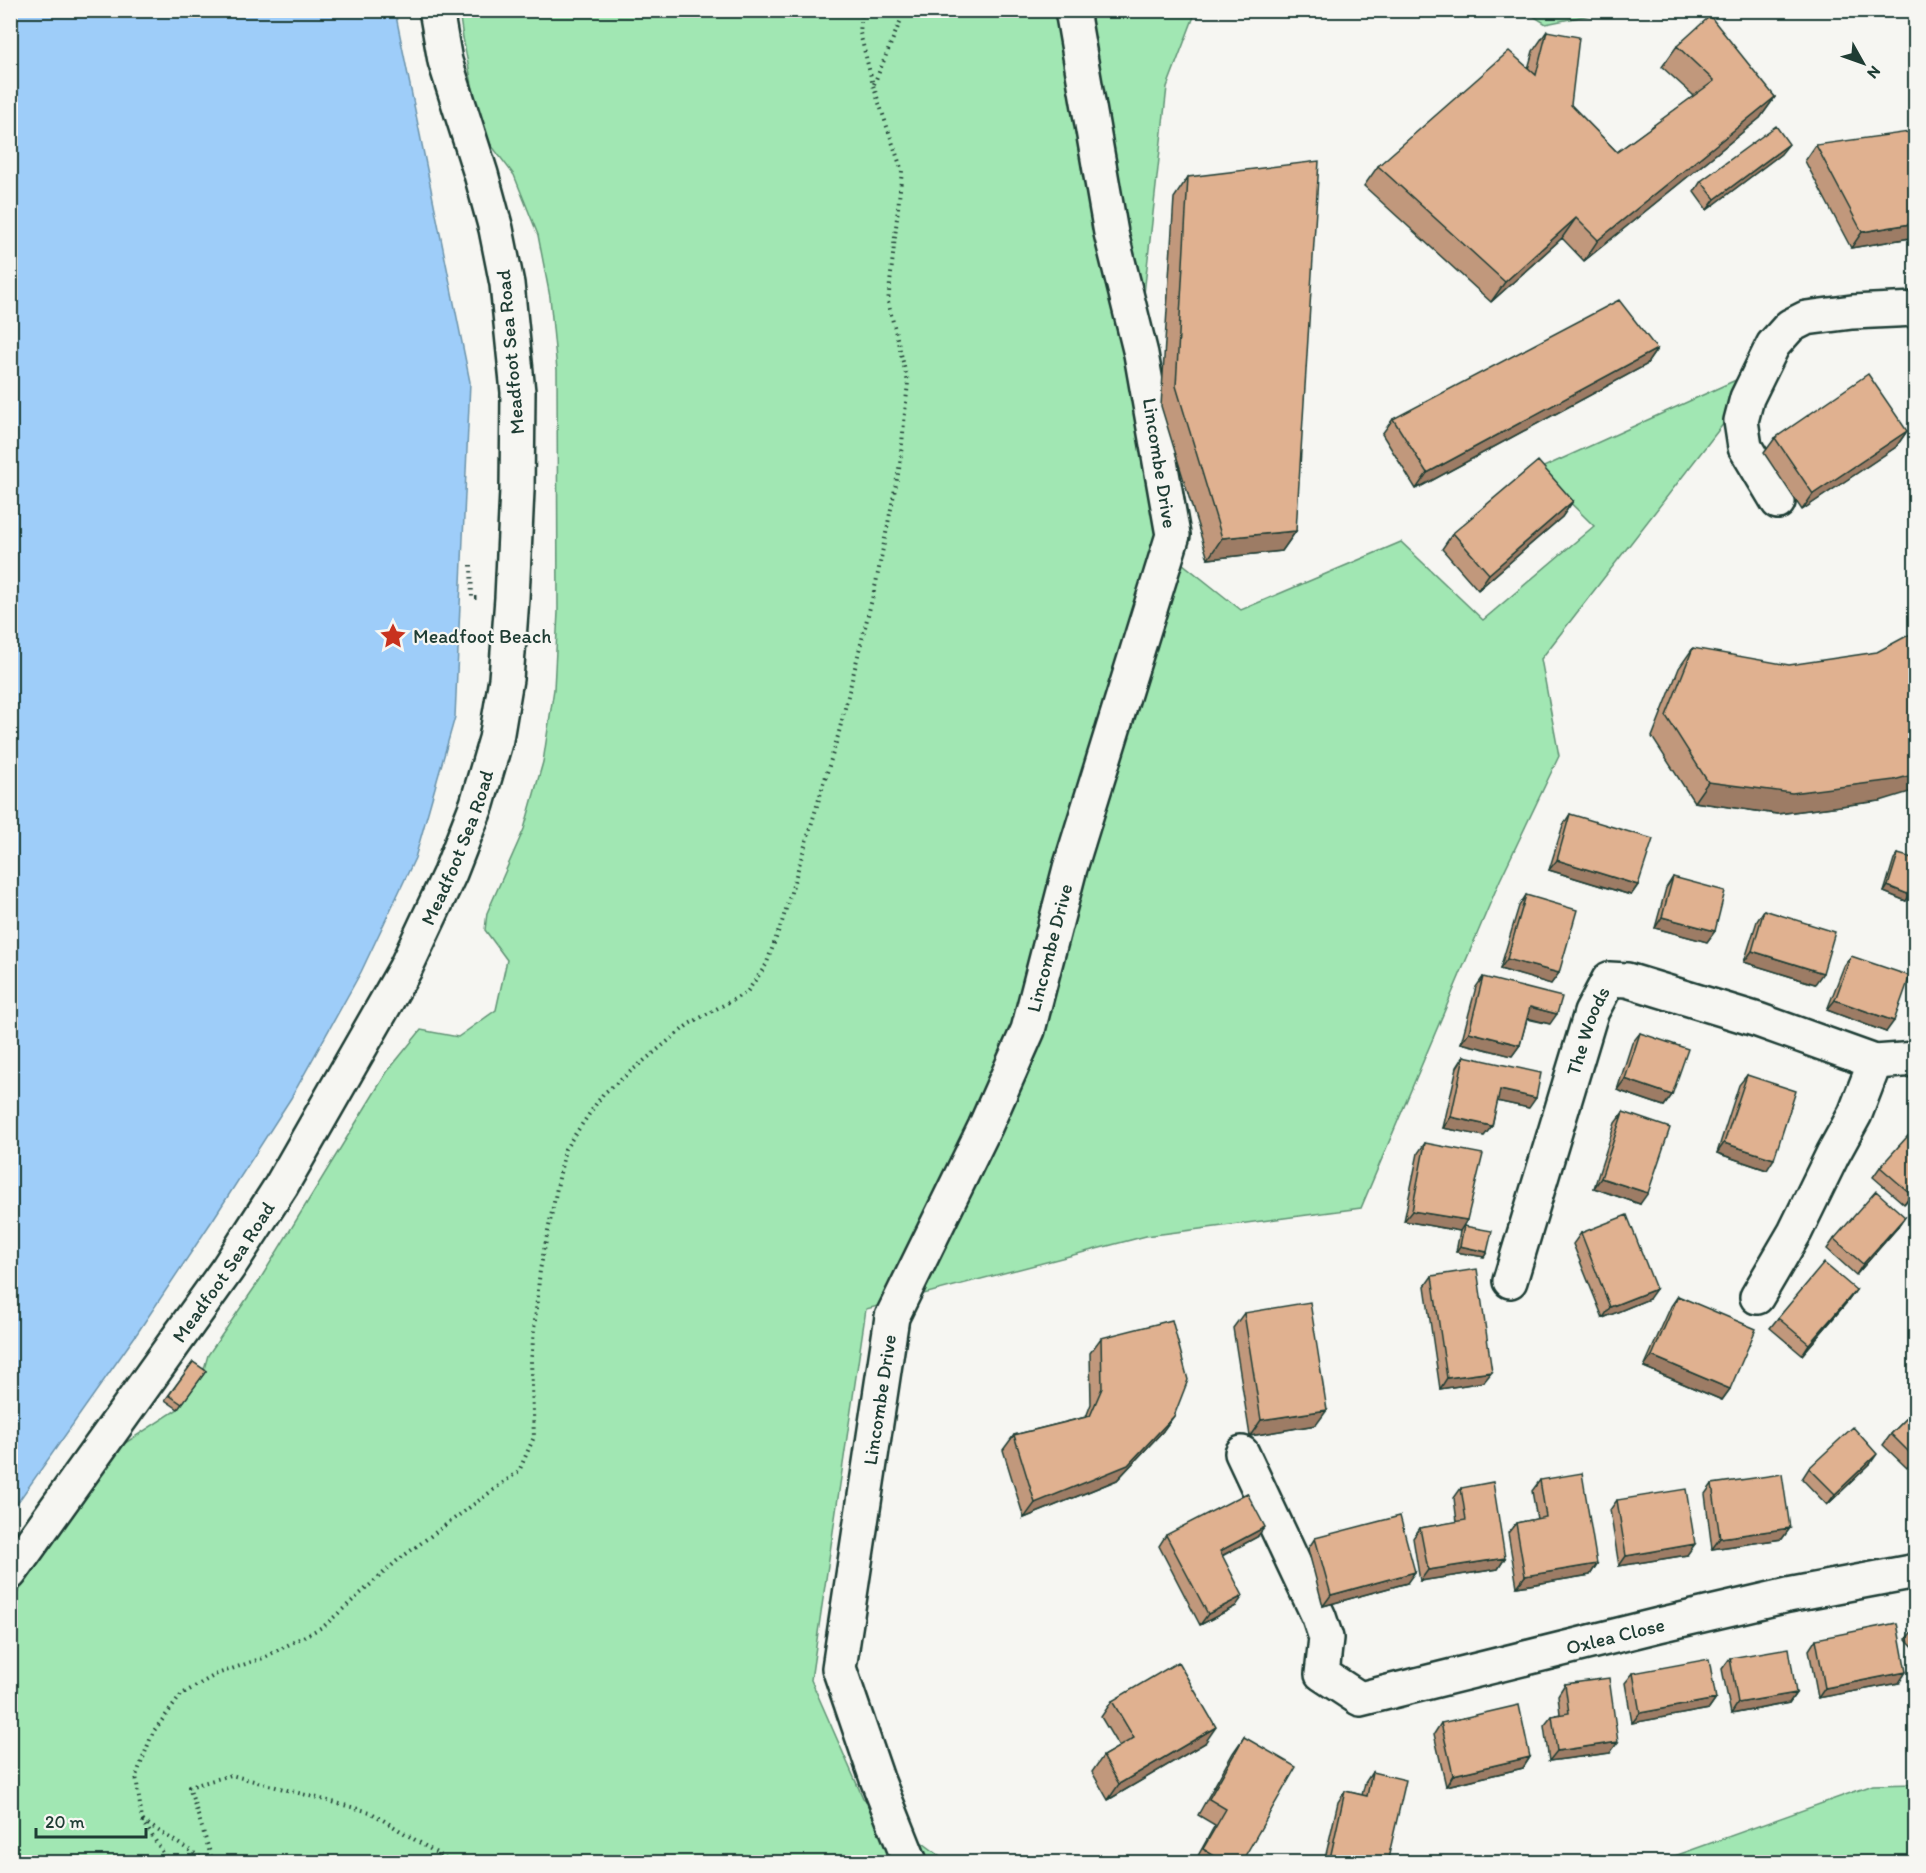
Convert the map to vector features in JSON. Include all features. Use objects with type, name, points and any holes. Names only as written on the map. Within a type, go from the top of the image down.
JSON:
[{"type":"street","name":"Meadfoot Sea Road","points":[[10,1573],[221,1278],[281,1186],[405,969],[450,873],[477,804],[496,739],[506,679],[512,598],[517,490],[518,392],[507,284],[496,229],[445,61],[436,10]]},
{"type":"street","name":"Lincombe Drive","points":[[910,1863],[877,1779],[839,1668],[892,1317],[985,1127],[1028,1030],[1070,868],[1173,535],[1141,354],[1111,233],[1072,10]]},
{"type":"street","points":[[1778,502],[1745,447],[1741,421],[1747,398],[1773,345],[1790,326],[1806,318],[1852,312],[1916,309]]},
{"type":"street","name":"The Woods","points":[[1510,1281],[1591,1013],[1609,979],[1627,980],[1748,1017],[1875,1062],[1916,1059]]},
{"type":"street","points":[[1757,1297],[1796,1232],[1855,1114],[1875,1062]]},
{"type":"street","name":"Oxlea Close","points":[[1242,1453],[1319,1617],[1326,1638],[1322,1674],[1360,1700],[1788,1594],[1916,1570]]},
{"type":"path","points":[[169,1863],[142,1820],[136,1776],[153,1732],[182,1694],[217,1674],[263,1658],[324,1626],[398,1560],[519,1471],[534,1437],[531,1361],[540,1270],[565,1149],[603,1094],[689,1024],[747,992],[766,964],[782,922],[838,736],[876,583],[900,464],[908,382],[888,302],[902,171],[873,85],[860,33],[862,10]]},
{"type":"path","points":[[873,85],[905,10]]},
{"type":"path","points":[[471,565],[472,590]]},
{"type":"path","points":[[210,1863],[189,1787],[231,1775],[370,1812],[451,1863]]},
{"type":"path","points":[[142,1820],[210,1863]]},
{"type":"green space","points":[[459,11],[1196,11],[1167,87],[1142,312],[1158,544],[1241,610],[1401,542],[1483,620],[1594,526],[1537,470],[1769,365],[1541,659],[1559,756],[1500,880],[1361,1208],[1146,1236],[866,1309],[811,1680],[863,1798],[948,1862],[11,1862],[11,1602],[122,1445],[178,1409],[202,1376],[208,1355],[259,1281],[387,1072],[421,1030],[458,1037],[496,1010],[507,960],[485,930],[487,913],[524,829],[543,762],[554,689],[558,612],[557,370],[550,297],[538,235],[514,175],[485,137],[477,110]]},
{"type":"green space","points":[[1525,11],[1609,11],[1546,24]]},
{"type":"green space","points":[[1915,1784],[1915,1862],[1658,1862],[1873,1785]]},
{"type":"water","points":[[11,10],[395,11],[470,382],[455,717],[415,858],[361,972],[291,1098],[138,1332],[11,1512]]},
{"type":"building","points":[[1710,16],[1775,97],[1598,240],[1576,218],[1505,282],[1378,166],[1509,51],[1536,75],[1547,31],[1579,37],[1571,105],[1617,152],[1714,81],[1677,46]]},
{"type":"building","points":[[1776,126],[1789,144],[1715,199],[1701,181]]},
{"type":"building","points":[[1916,131],[1916,223],[1862,232],[1816,145]]},
{"type":"building","points":[[1319,161],[1296,531],[1222,538],[1176,386],[1188,177]]},
{"type":"building","points":[[1619,300],[1657,349],[1427,473],[1393,419]]},
{"type":"building","points":[[1868,374],[1907,431],[1813,494],[1775,438]]},
{"type":"building","points":[[1538,461],[1573,501],[1489,574],[1453,533]]},
{"type":"building","points":[[1916,631],[1916,774],[1894,780],[1792,793],[1708,782],[1666,716],[1693,648],[1789,665],[1877,652]]},
{"type":"building","points":[[1570,814],[1653,839],[1638,885],[1557,860]]},
{"type":"building","points":[[1898,854],[1916,859],[1916,876],[1910,895],[1888,886]]},
{"type":"building","points":[[1673,877],[1725,891],[1715,931],[1662,917]]},
{"type":"building","points":[[1526,895],[1577,910],[1559,973],[1507,959]]},
{"type":"building","points":[[1764,910],[1835,932],[1823,973],[1752,951]]},
{"type":"building","points":[[1851,956],[1910,976],[1894,1021],[1835,1000]]},
{"type":"building","points":[[1483,977],[1562,997],[1557,1014],[1530,1007],[1520,1045],[1469,1032]]},
{"type":"building","points":[[1640,1033],[1688,1049],[1672,1095],[1625,1079]]},
{"type":"building","points":[[1464,1056],[1541,1073],[1536,1098],[1500,1090],[1492,1126],[1451,1117]]},
{"type":"building","points":[[1747,1075],[1796,1091],[1774,1159],[1724,1143]]},
{"type":"building","points":[[1623,1112],[1670,1128],[1648,1193],[1601,1178]]},
{"type":"building","points":[[1916,1127],[1916,1189],[1911,1194],[1880,1167]]},
{"type":"building","points":[[1425,1143],[1483,1154],[1467,1220],[1412,1211]]},
{"type":"building","points":[[1876,1191],[1905,1217],[1863,1264],[1834,1239]]},
{"type":"building","points":[[1627,1215],[1656,1289],[1610,1307],[1581,1233]]},
{"type":"building","points":[[1464,1226],[1492,1231],[1487,1252],[1460,1246]]},
{"type":"building","points":[[1824,1263],[1856,1290],[1809,1344],[1778,1318]]},
{"type":"building","points":[[1477,1269],[1492,1372],[1447,1378],[1432,1276]]},
{"type":"building","points":[[1678,1296],[1756,1329],[1730,1389],[1652,1356]]},
{"type":"building","points":[[1310,1302],[1327,1410],[1261,1420],[1244,1313]]},
{"type":"building","points":[[1172,1320],[1188,1380],[1174,1416],[1128,1465],[1035,1503],[1014,1435],[1090,1416],[1102,1388],[1101,1338]]},
{"type":"building","points":[[193,1362],[206,1371],[182,1404],[169,1395]]},
{"type":"building","points":[[1916,1409],[1916,1457],[1915,1458],[1891,1434]]},
{"type":"building","points":[[1853,1427],[1877,1454],[1835,1494],[1809,1468]]},
{"type":"building","points":[[1582,1473],[1597,1564],[1525,1576],[1516,1523],[1546,1517],[1540,1480]]},
{"type":"building","points":[[1782,1474],[1790,1528],[1720,1538],[1712,1484]]},
{"type":"building","points":[[1493,1482],[1505,1558],[1428,1570],[1420,1528],[1466,1520],[1461,1488]]},
{"type":"building","points":[[1686,1489],[1695,1544],[1626,1556],[1617,1500]]},
{"type":"building","points":[[1247,1493],[1265,1527],[1220,1551],[1243,1596],[1208,1614],[1166,1535]]},
{"type":"building","points":[[1400,1516],[1415,1572],[1331,1595],[1315,1538]]},
{"type":"building","points":[[1897,1623],[1906,1672],[1825,1688],[1816,1639]]},
{"type":"building","points":[[1789,1648],[1796,1693],[1738,1703],[1730,1658]]},
{"type":"building","points":[[1709,1659],[1716,1699],[1640,1713],[1633,1673]]},
{"type":"building","points":[[1178,1662],[1216,1727],[1119,1784],[1103,1756],[1134,1738],[1112,1701]]},
{"type":"building","points":[[1609,1678],[1618,1742],[1557,1751],[1552,1716],[1569,1713],[1565,1684]]},
{"type":"building","points":[[1519,1705],[1530,1757],[1453,1775],[1441,1723]]},
{"type":"building","points":[[1244,1737],[1296,1767],[1241,1863],[1226,1863],[1203,1849],[1226,1809],[1209,1799]]},
{"type":"building","points":[[1372,1772],[1406,1780],[1387,1863],[1329,1863],[1345,1791],[1367,1796]]},
{"type":"place","name":"Meadfoot Beach","points":[[393,636]]}]
